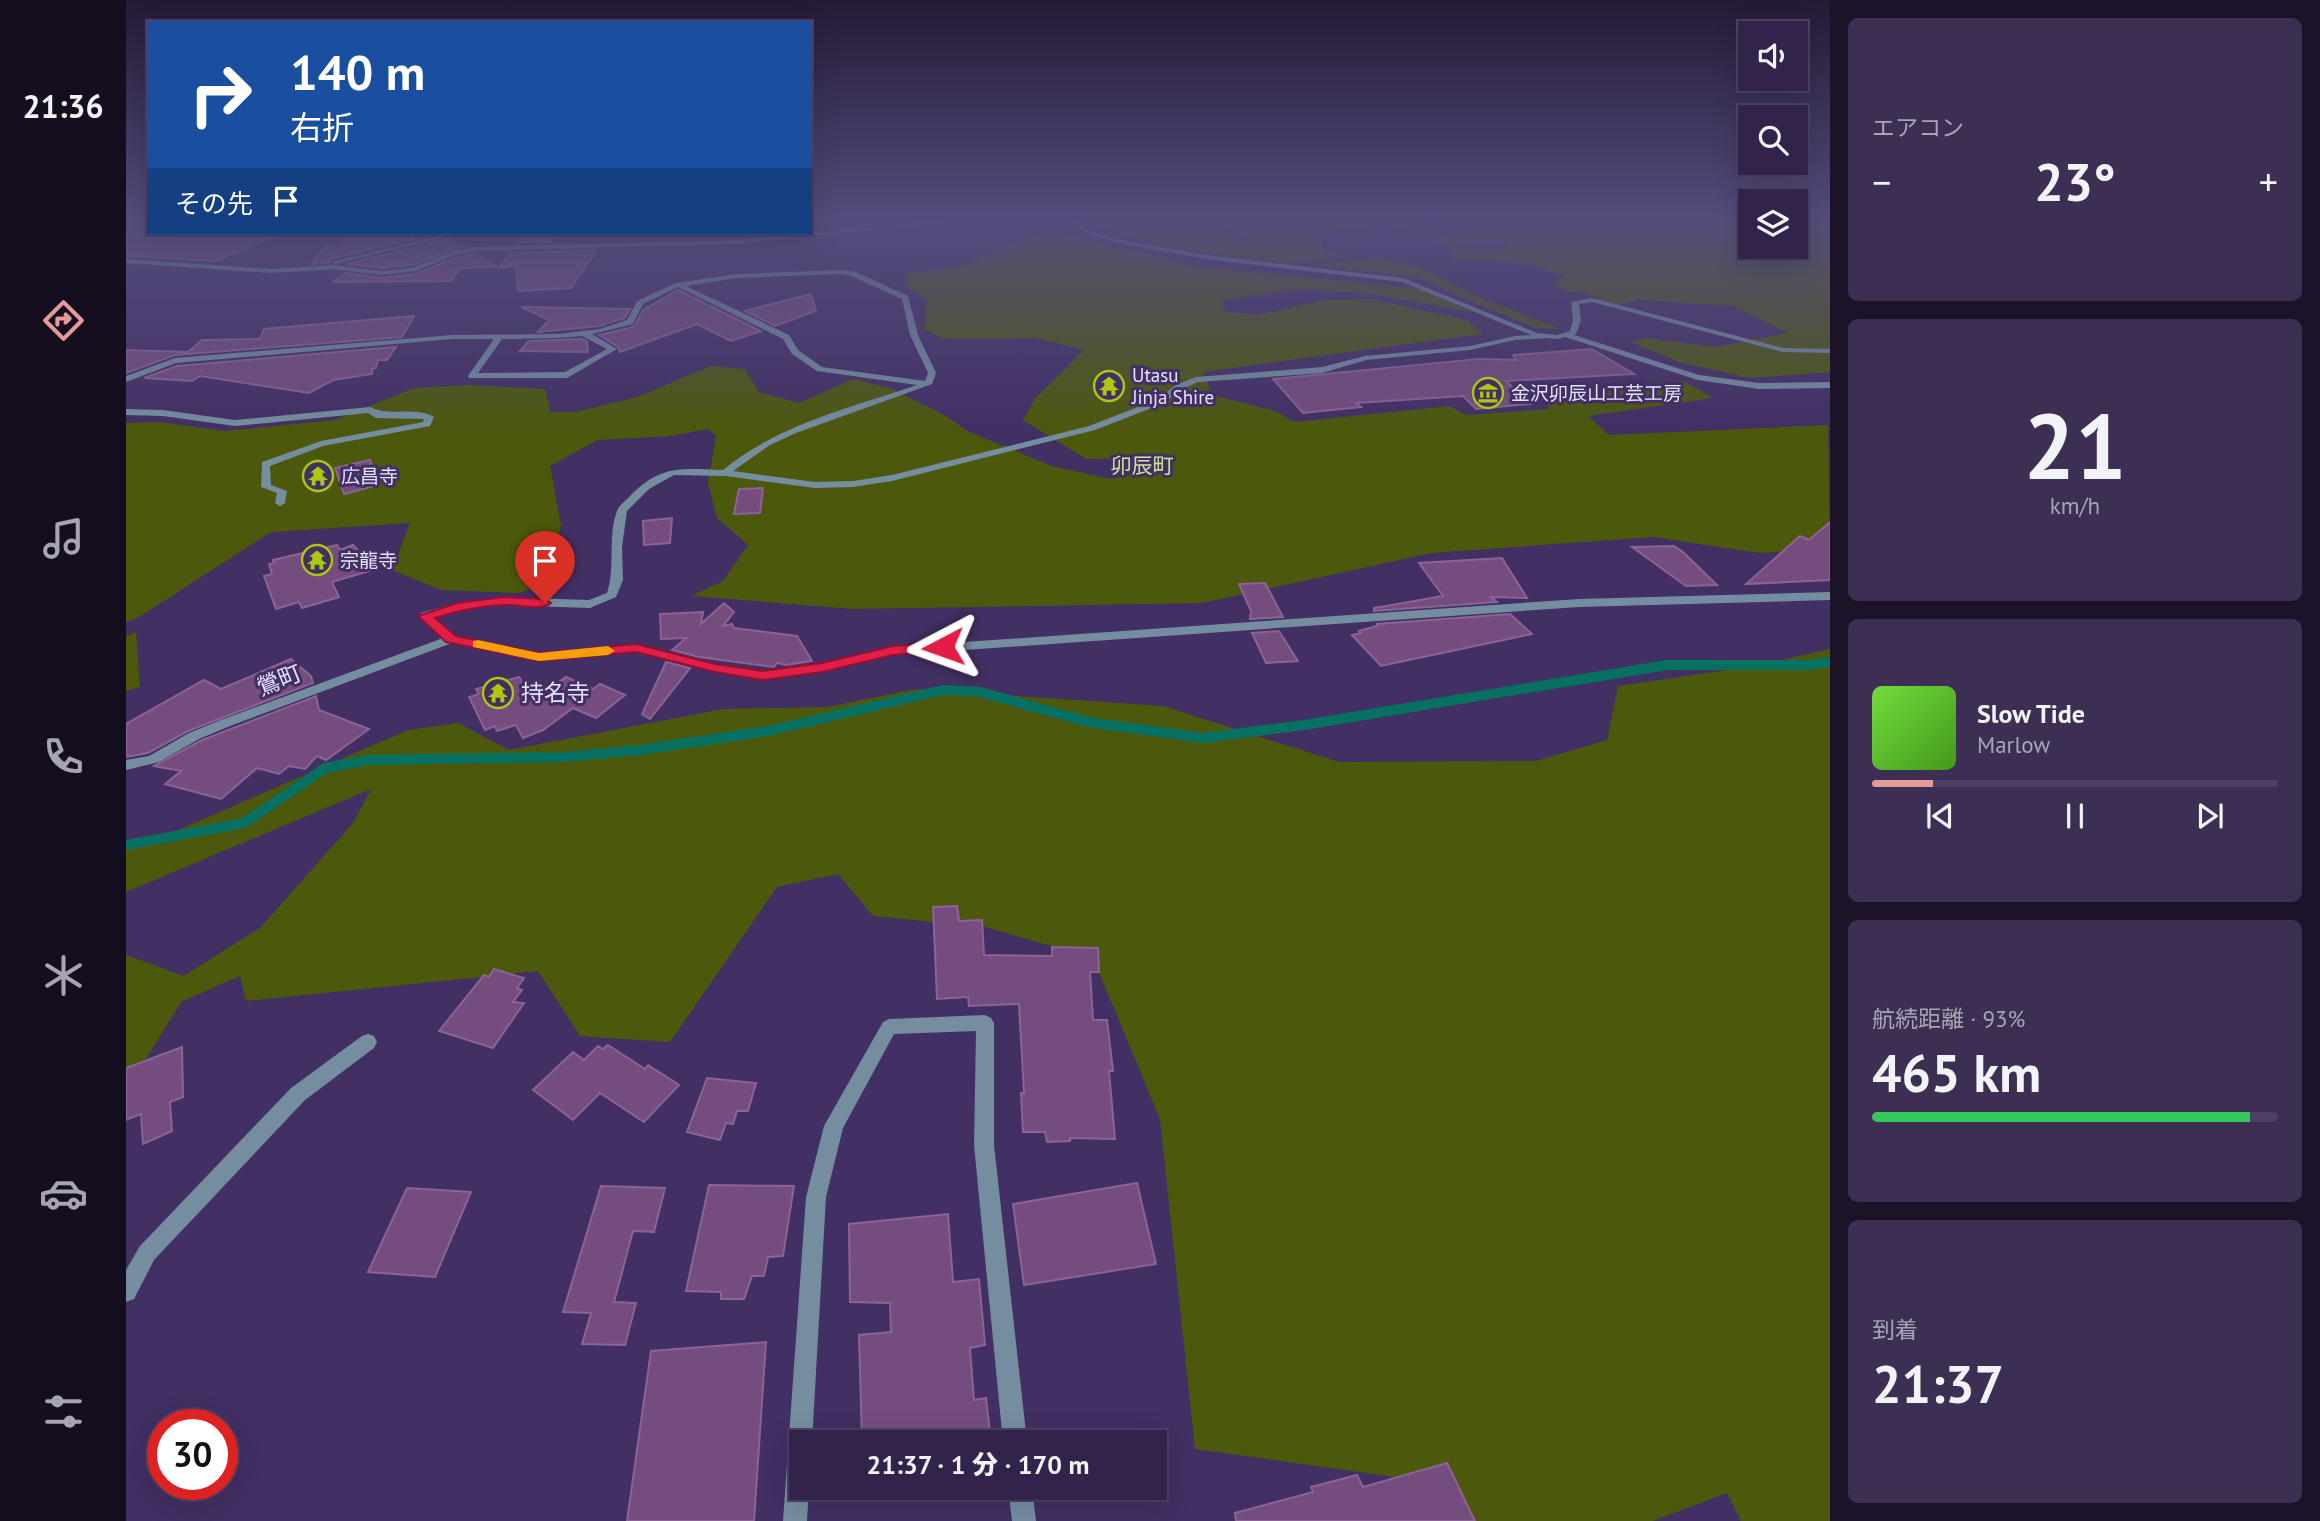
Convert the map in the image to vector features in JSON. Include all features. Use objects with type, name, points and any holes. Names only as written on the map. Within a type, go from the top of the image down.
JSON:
[{"type":"street","points":[[126,379],[175,361],[452,337],[583,333],[630,322],[640,303],[666,290]]},
{"type":"street","points":[[693,290],[786,337],[795,352],[820,369],[928,384]]},
{"type":"street","points":[[888,290],[905,298],[914,335],[932,373],[928,384]]},
{"type":"street","points":[[1432,290],[1524,332],[1548,336]]},
{"type":"street","points":[[1568,335],[1575,330],[1575,302],[1592,300],[1783,350],[1830,351]]},
{"type":"street","points":[[499,337],[472,376],[567,375],[613,349],[583,333]]},
{"type":"street","points":[[1830,385],[1759,386],[1698,377],[1568,335],[1515,338],[1470,348],[1365,358],[1322,370],[1196,380],[1179,387],[1159,402],[1092,428],[892,478],[853,484],[815,485],[725,473],[671,472],[645,487],[622,510],[617,548],[617,580],[612,595],[590,604],[504,601],[457,607],[425,616],[451,639],[539,657],[636,648],[715,668],[763,676],[822,667],[893,651],[1579,603],[1830,597]]},
{"type":"street","points":[[725,473],[741,457],[791,433],[928,384]]},
{"type":"street","points":[[126,412],[235,423],[370,410],[376,415],[429,417],[427,424],[321,444],[265,464],[266,487],[282,491],[280,503]]},
{"type":"street","name":"鶯町","points":[[126,765],[145,765],[192,737],[312,689],[451,639]]},
{"type":"street","points":[[801,1430],[817,1197],[834,1126],[890,1027],[985,1023],[984,1145],[1015,1430]]},
{"type":"street","points":[[126,1291],[147,1253],[298,1094],[368,1042]]},
{"type":"street","points":[[795,1521],[796,1500]]},
{"type":"street","points":[[1021,1500],[1024,1521]]},
{"type":"green space","points":[[912,290],[1294,290],[1221,300],[1225,311],[1257,315],[1325,300],[1372,299],[1467,320],[1482,334],[1203,372],[1212,395],[1276,411],[1294,422],[1450,406],[1466,415],[1550,409],[1536,390],[1684,381],[1713,398],[1588,416],[1609,435],[1828,425],[1830,549],[1760,553],[1653,537],[1431,553],[1202,603],[853,609],[691,596],[723,581],[748,545],[717,518],[708,483],[716,436],[708,429],[670,436],[598,440],[550,466],[561,525],[550,583],[518,593],[441,590],[392,570],[410,523],[271,532],[139,617],[126,622],[126,423],[158,422],[225,431],[335,420],[414,388],[469,385],[545,389],[551,412],[575,412],[637,397],[711,366],[745,369],[759,392],[799,403],[853,379],[890,388],[946,416],[969,432],[1052,466],[1110,479],[1166,468],[1165,458],[1086,459],[1023,420],[1034,400],[1084,350],[1036,338],[943,339],[924,329],[927,301]]},
{"type":"green space","points":[[1315,290],[1429,290],[1470,312],[1372,294]]},
{"type":"green space","points":[[1446,290],[1465,290],[1561,329],[1535,328]]},
{"type":"green space","points":[[1563,290],[1830,290],[1830,372],[1749,378],[1679,362],[1631,342],[1645,338],[1715,347],[1787,333],[1733,306],[1639,300],[1617,305],[1585,293]]},
{"type":"green space","points":[[136,632],[140,687],[126,691],[126,636]]},
{"type":"green space","points":[[1830,649],[1830,1521],[1741,1521],[1727,1493],[1653,1521],[1445,1521],[1402,1478],[1195,1449],[1160,1119],[1093,958],[985,927],[873,916],[838,874],[777,887],[670,1042],[580,1036],[538,971],[246,1001],[240,976],[181,1002],[126,1092],[126,955],[184,976],[261,927],[353,823],[371,789],[126,892],[126,842],[176,831],[408,730],[458,723],[509,750],[723,709],[827,707],[916,689],[1163,706],[1339,762],[1536,761],[1607,740],[1618,686],[1761,665]]},
{"type":"building","points":[[678,290],[761,331],[731,341],[697,324],[620,352],[618,347],[599,335],[634,327],[643,310]]},
{"type":"building","points":[[811,294],[816,311],[775,326],[745,311]]},
{"type":"building","points":[[521,307],[630,309],[625,318],[599,326],[538,332],[549,320]]},
{"type":"building","points":[[414,316],[402,337],[175,355],[126,373],[126,350],[188,352],[202,340],[260,339],[264,329]]},
{"type":"building","points":[[529,341],[587,341],[588,352],[520,351]]},
{"type":"building","points":[[396,347],[387,360],[378,360],[372,374],[333,380],[309,393],[200,376],[192,381],[144,378],[177,366]]},
{"type":"building","points":[[1592,349],[1634,374],[1506,381],[1530,404],[1476,409],[1463,396],[1356,403],[1361,407],[1303,413],[1273,379],[1479,359],[1516,360],[1513,355]]},
{"type":"building","points":[[370,460],[378,485],[344,494],[335,468]]},
{"type":"building","points":[[763,488],[760,513],[734,514],[739,489]]},
{"type":"building","points":[[672,518],[670,543],[644,545],[643,521]]},
{"type":"building","points":[[1830,522],[1830,580],[1746,584],[1800,536],[1809,540]]},
{"type":"building","points":[[337,545],[340,550],[353,545],[376,569],[332,582],[339,597],[302,608],[299,602],[276,609],[264,576],[272,574],[269,564],[274,563],[273,560]]},
{"type":"building","points":[[1674,546],[1717,585],[1686,586],[1632,547]]},
{"type":"building","points":[[1502,558],[1527,598],[1491,597],[1497,602],[1374,611],[1374,608],[1443,596],[1419,563]]},
{"type":"building","points":[[1265,583],[1283,617],[1250,619],[1251,611],[1239,584]]},
{"type":"building","points":[[724,603],[734,612],[723,626],[732,624],[734,628],[797,636],[812,661],[786,665],[777,663],[774,667],[699,657],[672,650],[686,638],[661,639],[660,614],[703,612],[701,624]]},
{"type":"building","points":[[1510,614],[1532,634],[1381,666],[1352,635],[1377,624]]},
{"type":"building","points":[[1279,631],[1298,661],[1266,663],[1252,633]]},
{"type":"building","points":[[291,659],[311,676],[313,683],[188,731],[148,753],[126,757],[126,724],[204,680],[221,689]]},
{"type":"building","points":[[666,662],[690,668],[650,719],[642,714]]},
{"type":"building","points":[[519,677],[535,699],[566,677],[593,689],[600,684],[625,695],[596,718],[573,708],[543,730],[523,738],[516,725],[497,731],[495,726],[485,730],[469,697],[479,694],[476,689]]},
{"type":"building","points":[[316,696],[319,710],[369,729],[326,760],[317,756],[305,769],[289,766],[279,774],[257,768],[221,799],[165,784],[181,771],[154,766],[200,741]]},
{"type":"building","points":[[957,906],[959,921],[982,920],[984,955],[1052,956],[1052,947],[1098,948],[1099,972],[1090,972],[1093,1020],[1107,1020],[1113,1071],[1109,1071],[1115,1139],[1070,1138],[1070,1141],[1047,1142],[1045,1132],[1023,1132],[1021,1093],[1024,1093],[1019,1004],[969,1006],[968,997],[937,999],[933,907]]},
{"type":"building","points":[[494,969],[524,978],[517,988],[522,990],[513,1002],[524,1003],[493,1048],[439,1031],[484,975],[489,977]]},
{"type":"building","points":[[608,1045],[645,1069],[648,1065],[679,1085],[644,1122],[600,1093],[573,1120],[533,1090],[573,1052],[584,1060],[598,1046],[603,1049]]},
{"type":"building","points":[[182,1047],[183,1097],[170,1102],[172,1131],[143,1144],[141,1114],[126,1120],[126,1068]]},
{"type":"building","points":[[707,1078],[756,1083],[748,1111],[737,1111],[733,1124],[726,1123],[720,1140],[687,1132]]},
{"type":"building","points":[[1137,1183],[1156,1264],[1024,1285],[1013,1204]]},
{"type":"building","points":[[709,1185],[794,1186],[783,1256],[768,1257],[764,1276],[752,1276],[744,1299],[721,1299],[721,1292],[686,1291]]},
{"type":"building","points":[[601,1186],[665,1188],[654,1232],[633,1231],[614,1302],[636,1303],[625,1345],[582,1344],[591,1313],[563,1312]]},
{"type":"building","points":[[407,1188],[471,1192],[435,1277],[368,1272]]},
{"type":"building","points":[[948,1214],[953,1282],[979,1279],[985,1345],[970,1348],[974,1400],[986,1398],[990,1430],[862,1430],[859,1335],[891,1332],[890,1303],[850,1302],[849,1224]]},
{"type":"building","points":[[766,1342],[754,1521],[627,1521],[651,1351]]},
{"type":"building","points":[[1447,1463],[1475,1521],[1236,1521],[1235,1513],[1313,1492],[1311,1487],[1357,1475],[1363,1487]]},
{"type":"waterway","points":[[126,845],[244,823],[325,768],[368,760],[565,757],[640,750],[768,731],[943,690],[980,692],[1088,722],[1203,738],[1304,725],[1667,665],[1809,665],[1830,662]]},
{"type":"slow traffic","points":[[478,644],[539,657],[608,651]]},
{"type":"place","name":"Utasu Jinja Shire","points":[[1109,386]]},
{"type":"place","name":"金沢卯辰山工芸工房","points":[[1488,393]]},
{"type":"place","name":"広昌寺","points":[[318,476]]},
{"type":"place","name":"宗龍寺","points":[[317,560]]},
{"type":"place","name":"持名寺","points":[[498,693]]},
{"type":"district","name":"卯辰町","points":[[1142,466]]},
{"type":"route","points":[[545,603],[504,601],[457,607],[425,616],[451,639],[539,657],[636,648],[715,668],[763,676],[822,667],[893,651],[943,647]]}]
